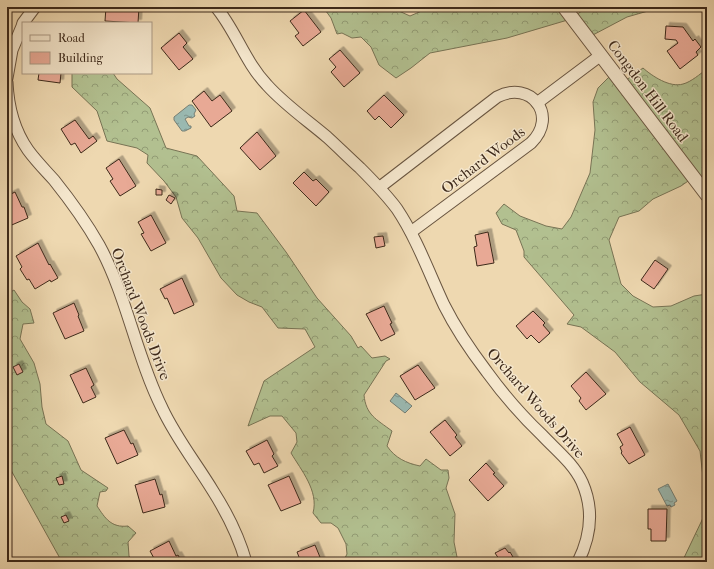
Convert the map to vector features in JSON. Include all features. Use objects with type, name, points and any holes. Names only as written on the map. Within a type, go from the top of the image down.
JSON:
[{"type":"street","points":[[24,22],[35,7]]},
{"type":"street","name":"Orchard Woods Drive","points":[[216,7],[225,19],[253,69],[266,84],[280,98],[328,138],[380,187],[396,208],[411,232],[445,307],[470,348],[504,394],[565,458],[582,481],[587,494],[590,523],[588,537],[578,562]]},
{"type":"street","name":"Congdon Hill Road","points":[[564,7],[707,195]]},
{"type":"street","points":[[7,78],[12,50],[22,25]]},
{"type":"street","points":[[380,187],[496,97],[505,93],[518,92],[531,96],[537,103],[601,56]]},
{"type":"street","name":"Orchard Woods Drive","points":[[7,82],[9,107],[18,134],[28,150],[54,180],[76,210],[98,244],[107,261],[121,295],[144,364],[162,408],[174,430],[226,512],[236,533],[246,562]]},
{"type":"street","name":"Orchard Woods","points":[[411,232],[532,143],[538,137],[542,129],[543,120],[542,111],[537,103]]},
{"type":"green space","points":[[323,7],[390,7],[410,16],[431,7],[562,7],[571,19],[507,38],[430,53],[396,78],[379,65],[371,47],[361,37],[352,38],[342,33],[337,34],[331,18]]},
{"type":"green space","points":[[587,7],[653,7],[648,11],[627,17],[591,36],[571,19]]},
{"type":"green space","points":[[643,68],[667,83],[678,85],[689,82],[707,69],[707,198],[691,179],[681,186],[653,199],[639,211],[619,217],[609,240],[621,284],[633,296],[653,307],[671,306],[694,296],[707,294],[707,562],[682,562],[703,518],[704,486],[700,451],[679,415],[640,382],[615,352],[581,327],[567,324],[574,315],[524,257],[524,251],[516,230],[502,224],[496,213],[504,204],[520,216],[546,226],[562,229],[571,217],[590,173],[595,130],[593,102],[598,88],[612,74],[622,83]]},
{"type":"green space","points":[[72,74],[114,74],[117,79],[150,108],[166,148],[197,156],[234,196],[237,211],[257,213],[286,252],[317,298],[351,336],[358,348],[361,346],[372,358],[385,356],[390,359],[386,361],[364,395],[365,402],[373,416],[392,431],[387,446],[397,457],[406,462],[420,466],[426,459],[441,470],[448,470],[449,478],[446,488],[455,514],[454,542],[458,562],[343,562],[347,554],[346,544],[338,528],[331,523],[321,523],[313,513],[314,497],[308,481],[291,453],[297,442],[296,433],[282,416],[270,416],[248,426],[264,381],[315,347],[305,329],[278,328],[262,307],[237,295],[221,278],[198,238],[182,218],[176,197],[164,181],[147,163],[148,155],[137,148],[107,141],[97,111],[72,87]]},
{"type":"green space","points":[[14,290],[22,302],[30,309],[34,323],[23,324],[20,339],[34,363],[40,384],[42,407],[46,424],[68,441],[81,470],[108,488],[106,491],[100,492],[97,506],[113,524],[128,526],[136,533],[128,542],[129,556],[132,562],[62,562],[7,463],[7,294]]},
{"type":"water","points":[[189,105],[192,105],[196,110],[194,114],[195,116],[185,119],[191,128],[182,131],[174,120],[174,117]]},
{"type":"water","points":[[396,393],[412,406],[405,413],[390,401]]},
{"type":"water","points":[[668,484],[677,501],[674,503],[675,505],[671,507],[670,505],[667,506],[658,489]]},
{"type":"building","points":[[106,7],[139,7],[138,22],[105,21]]},
{"type":"building","points":[[304,10],[321,32],[303,46],[295,36],[299,33],[290,21]]},
{"type":"building","points":[[666,26],[683,27],[693,41],[695,39],[701,47],[696,52],[698,55],[680,69],[667,51],[678,43],[676,40],[665,39]]},
{"type":"building","points":[[179,33],[187,43],[183,47],[193,59],[179,70],[161,48]]},
{"type":"building","points":[[340,50],[360,73],[344,87],[331,72],[336,67],[329,59]]},
{"type":"building","points":[[39,74],[61,74],[60,83],[38,80]]},
{"type":"building","points":[[204,91],[212,101],[220,95],[232,111],[211,127],[192,101]]},
{"type":"building","points":[[384,95],[404,115],[391,128],[379,116],[375,120],[367,111]]},
{"type":"building","points":[[75,120],[89,139],[93,136],[97,141],[81,153],[75,143],[71,145],[61,129]]},
{"type":"building","points":[[257,132],[276,156],[260,170],[240,148]]},
{"type":"building","points":[[119,159],[136,186],[120,196],[110,181],[113,179],[106,168]]},
{"type":"building","points":[[304,172],[313,181],[316,179],[329,192],[316,206],[293,183]]},
{"type":"building","points":[[156,189],[162,190],[162,195],[156,195]]},
{"type":"building","points":[[15,192],[22,207],[24,207],[28,218],[7,227],[7,196]]},
{"type":"building","points":[[169,195],[175,198],[171,204],[166,200]]},
{"type":"building","points":[[151,215],[166,243],[151,251],[141,234],[144,233],[138,222]]},
{"type":"building","points":[[488,232],[494,263],[477,266],[474,247],[477,246],[475,235]]},
{"type":"building","points":[[383,236],[385,246],[376,248],[374,237]]},
{"type":"building","points":[[38,243],[49,265],[50,264],[58,278],[51,282],[50,280],[35,289],[20,269],[22,267],[16,256]]},
{"type":"building","points":[[655,260],[668,269],[654,289],[641,280]]},
{"type":"building","points":[[182,278],[194,305],[174,314],[167,298],[165,299],[160,289]]},
{"type":"building","points":[[74,303],[84,331],[65,339],[53,313]]},
{"type":"building","points":[[384,306],[392,323],[390,324],[395,334],[381,341],[366,314]]},
{"type":"building","points":[[533,311],[545,323],[543,325],[550,333],[539,343],[531,335],[527,339],[516,326]]},
{"type":"building","points":[[19,364],[23,372],[17,375],[13,367]]},
{"type":"building","points":[[418,365],[435,388],[415,400],[400,376]]},
{"type":"building","points":[[86,368],[94,385],[91,387],[96,397],[83,403],[70,375]]},
{"type":"building","points":[[586,372],[606,394],[586,410],[579,401],[581,398],[571,386]]},
{"type":"building","points":[[445,420],[457,435],[455,437],[462,446],[450,456],[430,432]]},
{"type":"building","points":[[630,427],[645,455],[629,464],[621,453],[620,447],[623,445],[617,434]]},
{"type":"building","points":[[124,430],[131,444],[133,443],[138,455],[117,464],[105,438]]},
{"type":"building","points":[[267,440],[274,454],[272,456],[278,466],[264,473],[259,463],[254,465],[246,451]]},
{"type":"building","points":[[486,463],[495,473],[493,474],[504,486],[488,501],[469,480]]},
{"type":"building","points":[[62,476],[64,484],[59,485],[56,478]]},
{"type":"building","points":[[289,476],[301,503],[281,511],[268,485]]},
{"type":"building","points":[[155,479],[160,495],[162,494],[165,507],[143,513],[135,485]]},
{"type":"building","points":[[648,509],[667,509],[666,541],[651,541],[651,529],[648,529]]},
{"type":"building","points":[[66,515],[69,521],[64,523],[61,517]]},
{"type":"building","points":[[169,541],[176,556],[178,555],[182,562],[156,562],[150,551]]},
{"type":"building","points":[[315,545],[322,562],[301,562],[297,552]]},
{"type":"building","points":[[505,548],[509,553],[510,552],[516,562],[492,562],[499,559],[495,553]]}]
